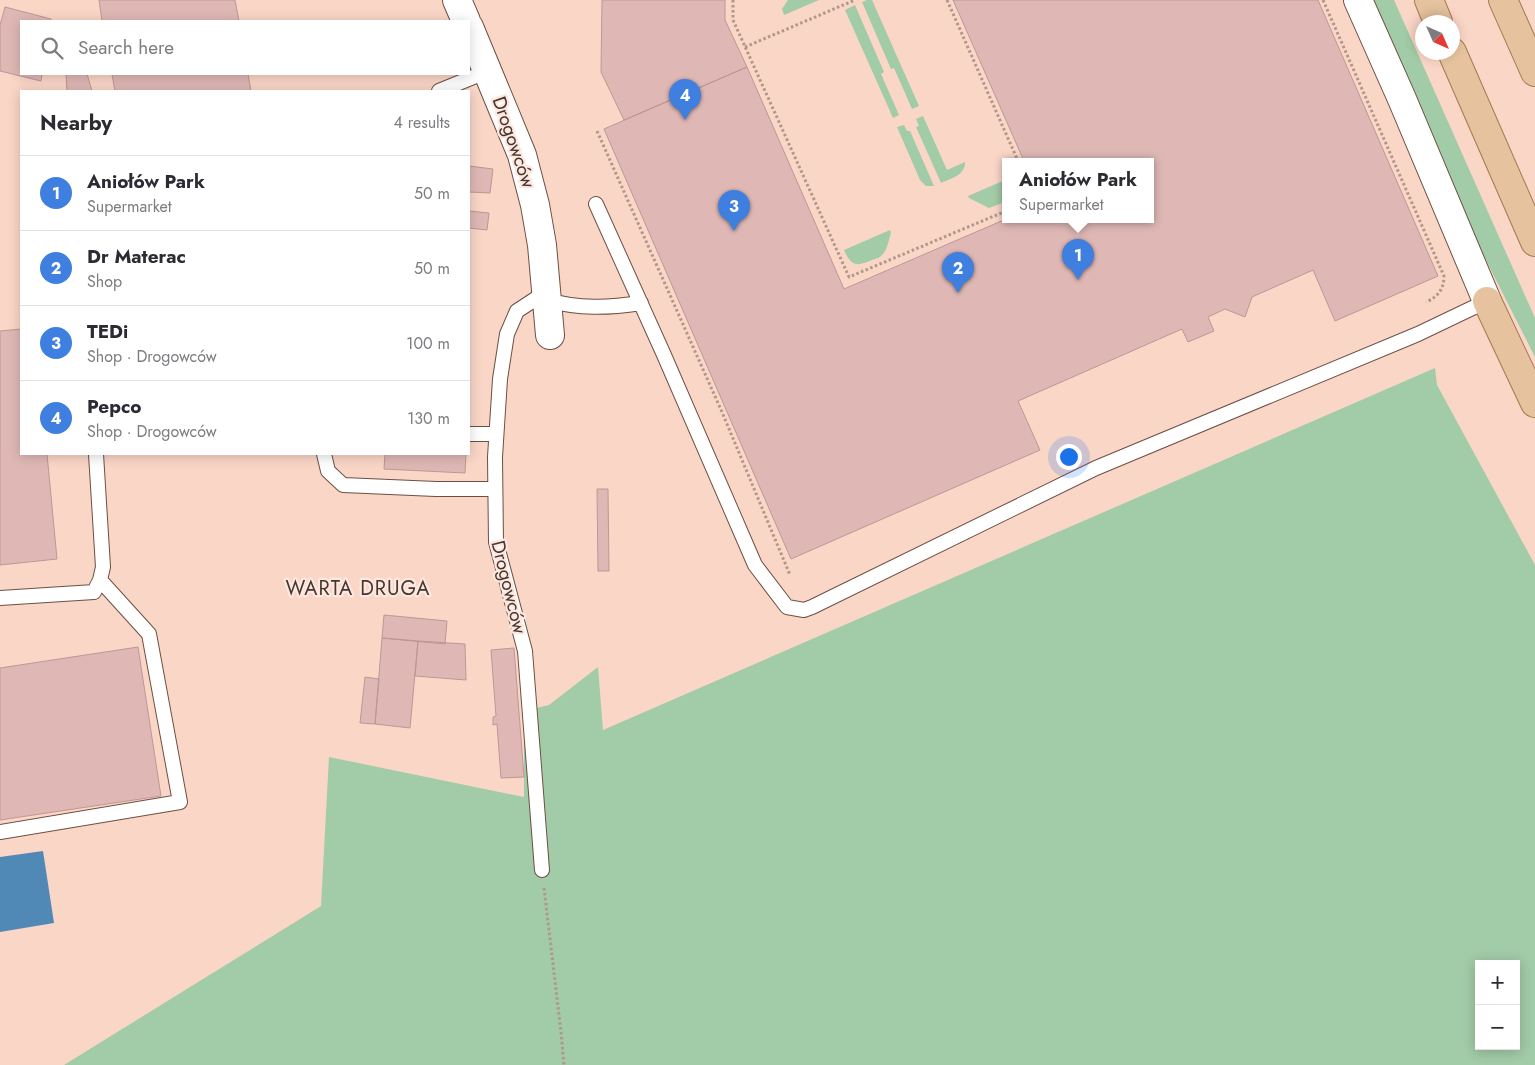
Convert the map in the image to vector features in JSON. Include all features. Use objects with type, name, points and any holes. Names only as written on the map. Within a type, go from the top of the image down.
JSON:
[{"type":"main road","points":[[1428,0],[1435,15]]},
{"type":"main road","points":[[1503,0],[1534,66]]},
{"type":"main road","points":[[1455,60],[1535,242]]},
{"type":"main road","points":[[1487,301],[1535,402]]},
{"type":"street","points":[[457,0],[466,20]]},
{"type":"street","points":[[1358,0],[1487,301]]},
{"type":"street","name":"Drogowców","points":[[470,29],[522,155],[535,205],[541,238],[550,335]]},
{"type":"lane","points":[[441,90],[488,71]]},
{"type":"lane","points":[[596,204],[641,302],[755,565],[787,607],[804,610],[1096,468],[1418,334],[1487,301]]},
{"type":"lane","points":[[547,296],[586,308],[608,308],[641,302]]},
{"type":"lane","name":"Drogowców","points":[[542,870],[526,651],[496,542],[495,489],[500,379],[507,334],[517,311],[547,296]]},
{"type":"lane","points":[[470,434],[496,434]]},
{"type":"lane","points":[[0,598],[94,592],[100,580],[102,567],[96,455]]},
{"type":"lane","points":[[324,455],[328,471],[343,485],[436,489],[495,489]]},
{"type":"lane","points":[[0,832],[180,802],[149,634],[100,580]]},
{"type":"path","points":[[733,0],[733,20],[744,47],[849,277],[1002,213]]},
{"type":"path","points":[[744,47],[854,0]]},
{"type":"path","points":[[947,0],[1017,158]]},
{"type":"path","points":[[1323,0],[1444,276],[1444,285],[1432,300],[1426,302]]},
{"type":"path","points":[[597,131],[722,412],[804,610]]},
{"type":"path","points":[[542,870],[562,1032],[564,1065]]},
{"type":"green space","points":[[788,0],[819,0],[784,15],[782,9]]},
{"type":"green space","points":[[872,0],[919,106],[912,109],[894,68],[891,69],[862,2]]},
{"type":"green space","points":[[1367,0],[1394,0],[1415,47],[1415,60],[1421,60],[1535,318],[1535,357],[1453,195]]},
{"type":"green space","points":[[855,5],[884,72],[881,74],[899,115],[893,118],[845,10]]},
{"type":"green space","points":[[923,116],[947,170],[965,162],[960,173],[941,183],[916,127],[919,126],[916,119]]},
{"type":"green space","points":[[904,125],[907,131],[910,131],[934,186],[926,186],[920,180],[897,127]]},
{"type":"green space","points":[[1002,181],[1002,203],[989,208],[968,196]]},
{"type":"green space","points":[[890,230],[887,248],[880,257],[858,264],[849,259],[844,250]]},
{"type":"green space","points":[[1435,368],[1437,385],[1535,565],[1535,1065],[64,1065],[321,906],[329,757],[524,797],[524,711],[549,705],[598,667],[603,730]]},
{"type":"water","points":[[43,851],[54,923],[0,932],[0,857]]},
{"type":"building","points":[[99,0],[235,0],[239,20],[102,20]]},
{"type":"building","points":[[602,0],[725,0],[725,20],[747,67],[624,120],[601,72]]},
{"type":"building","points":[[953,0],[1318,0],[1438,276],[1335,321],[1313,270],[1252,297],[1245,317],[1225,309],[1208,317],[1214,331],[1188,342],[1182,329],[1018,401],[1040,450],[791,559],[604,129],[747,67],[844,289],[1002,221],[1002,223],[1154,223],[1154,158],[1023,158]]},
{"type":"building","points":[[5,7],[51,19],[20,20],[20,75],[42,75],[41,81],[0,71],[0,25]]},
{"type":"building","points":[[66,75],[87,75],[92,90],[67,90]]},
{"type":"building","points":[[112,75],[248,75],[251,90],[115,90]]},
{"type":"building","points":[[470,166],[493,169],[490,193],[470,192]]},
{"type":"building","points":[[470,211],[489,213],[487,230],[470,228]]},
{"type":"building","points":[[20,329],[20,455],[47,455],[57,559],[0,565],[0,331]]},
{"type":"building","points":[[385,455],[466,455],[465,473],[384,469]]},
{"type":"building","points":[[597,489],[608,489],[609,571],[598,571]]},
{"type":"building","points":[[384,615],[447,621],[445,644],[382,638]]},
{"type":"building","points":[[382,638],[418,641],[410,728],[375,724]]},
{"type":"building","points":[[418,641],[465,644],[466,680],[415,676]]},
{"type":"building","points":[[138,647],[161,796],[0,820],[0,668]]},
{"type":"building","points":[[514,648],[524,777],[501,778],[497,724],[493,725],[493,717],[496,716],[491,650]]},
{"type":"building","points":[[365,677],[379,679],[375,724],[360,723]]},
{"type":"place","name":"Pepco","points":[[685,120]]},
{"type":"place","name":"TEDi","points":[[734,231]]},
{"type":"place","name":"Aniołów Park","points":[[1078,280]]},
{"type":"place","name":"Dr Materac","points":[[958,293]]},
{"type":"district","name":"WARTA DRUGA","points":[[358,588]]}]
